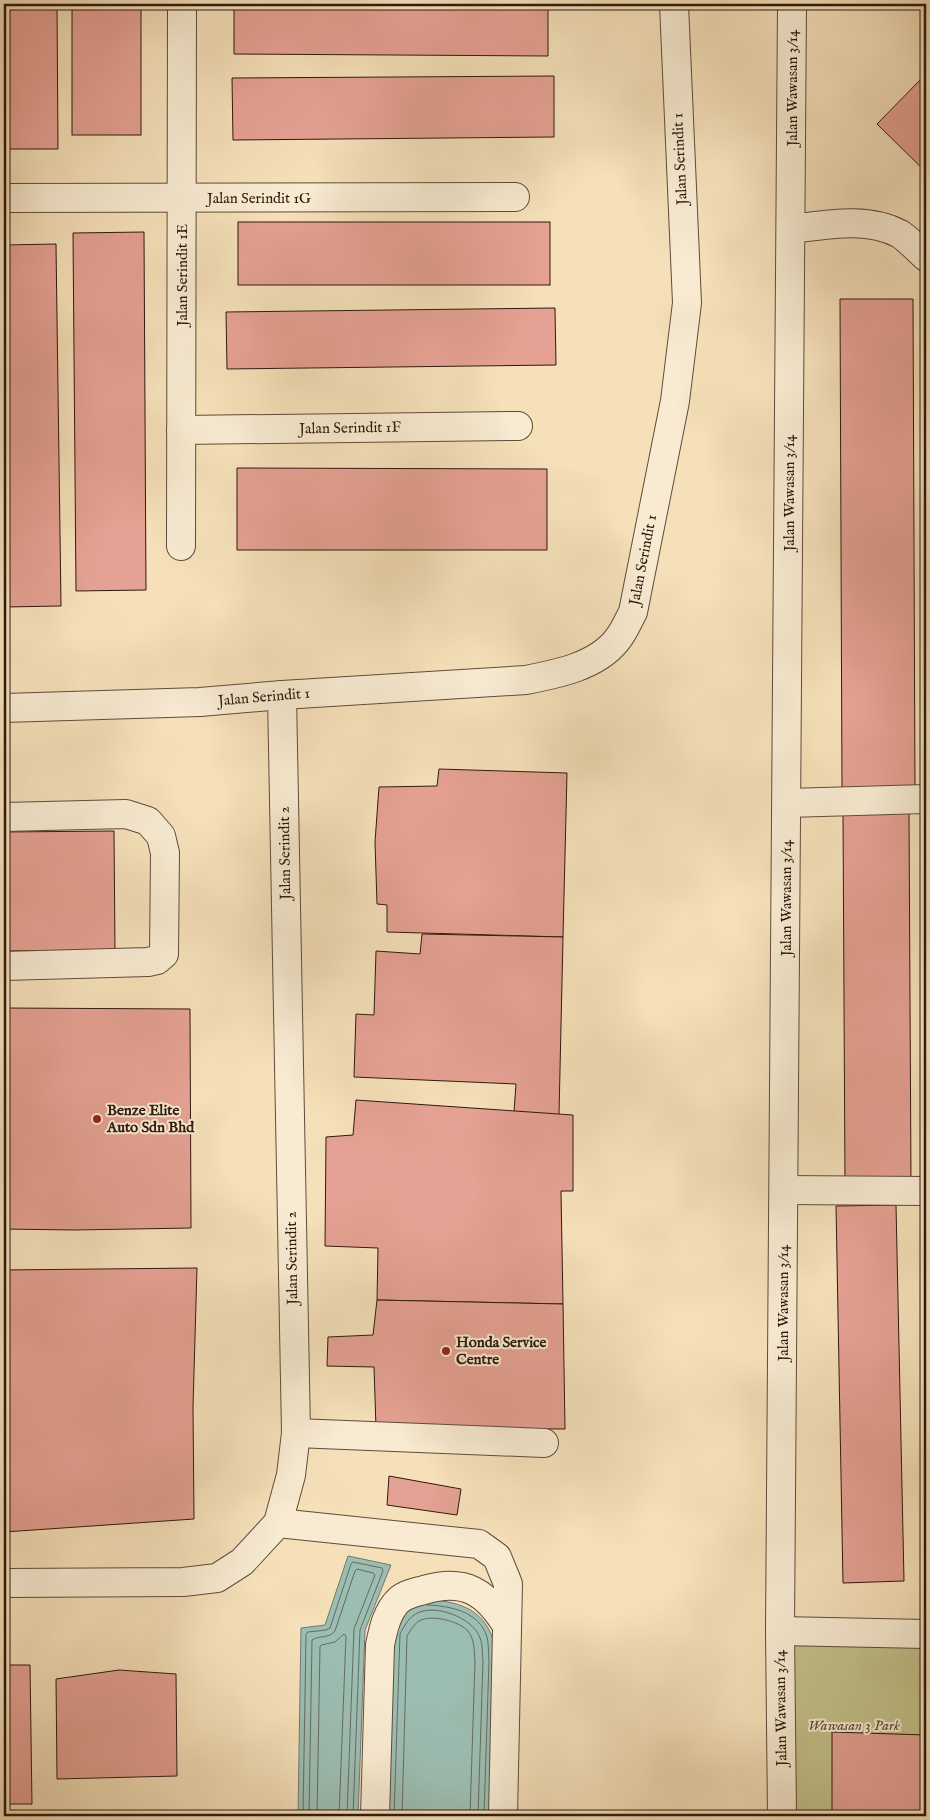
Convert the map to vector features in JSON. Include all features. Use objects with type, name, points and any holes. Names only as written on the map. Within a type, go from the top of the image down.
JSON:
[{"type":"street","name":"Jalan Serindit 1E","points":[[181,546],[182,4]]},
{"type":"street","name":"Jalan Serindit 1","points":[[4,708],[200,702],[526,680],[565,672],[595,658],[617,640],[633,612],[675,401],[687,303],[674,4]]},
{"type":"street","name":"Jalan Wawasan 3/14","points":[[782,1804],[780,1631],[792,4]]},
{"type":"street","name":"Jalan Serindit 1G","points":[[4,198],[515,197]]},
{"type":"street","points":[[791,229],[837,224],[872,224],[900,234],[926,257]]},
{"type":"street","name":"Jalan Serindit 1F","points":[[181,430],[518,426]]},
{"type":"street","name":"Jalan Serindit 2","points":[[4,1583],[183,1582],[217,1578],[242,1562],[278,1523],[291,1475],[296,1433],[282,695]]},
{"type":"street","points":[[787,803],[926,799]]},
{"type":"street","points":[[4,817],[126,814],[148,821],[161,836],[165,854],[164,954],[157,960],[123,963],[4,966]]},
{"type":"street","points":[[784,1190],[926,1191]]},
{"type":"street","points":[[296,1433],[544,1443]]},
{"type":"street","points":[[278,1523],[478,1544],[497,1557],[508,1584],[503,1816]]},
{"type":"street","points":[[376,1816],[380,1645],[385,1622],[399,1600],[412,1593],[432,1588],[451,1585],[468,1588],[484,1596],[499,1612],[507,1626]]},
{"type":"street","points":[[780,1631],[926,1634]]},
{"type":"green space","name":"Wawasan 3 Park","points":[[780,1631],[926,1633],[926,1816],[782,1816]]},
{"type":"water","points":[[348,1556],[391,1565],[365,1630],[358,1816],[298,1816],[301,1628],[325,1625]]},
{"type":"water","points":[[422,1599],[453,1603],[471,1610],[479,1616],[492,1637],[494,1661],[489,1816],[383,1816],[389,1630],[396,1619]]},
{"type":"building","points":[[4,4],[57,4],[58,149],[4,149]]},
{"type":"building","points":[[72,4],[141,4],[141,135],[72,135]]},
{"type":"building","points":[[234,4],[548,4],[548,56],[234,54]]},
{"type":"building","points":[[916,4],[926,4],[926,14]]},
{"type":"building","points":[[926,74],[926,172],[877,124]]},
{"type":"building","points":[[554,76],[554,137],[233,140],[232,78]]},
{"type":"building","points":[[238,222],[550,222],[550,285],[238,285]]},
{"type":"building","points":[[144,232],[146,590],[76,591],[73,233]]},
{"type":"building","points":[[56,244],[61,606],[4,607],[4,245]]},
{"type":"building","points":[[840,299],[913,299],[915,790],[842,790]]},
{"type":"building","points":[[555,308],[556,365],[227,369],[226,312]]},
{"type":"building","points":[[237,468],[547,469],[547,550],[237,550]]},
{"type":"building","points":[[439,769],[567,773],[563,937],[387,932],[387,905],[377,904],[375,842],[379,787],[437,786]]},
{"type":"building","points":[[843,813],[909,813],[911,1185],[845,1186]]},
{"type":"building","points":[[114,831],[115,950],[4,951],[4,832]]},
{"type":"building","points":[[422,934],[563,937],[559,1115],[514,1112],[516,1084],[354,1077],[356,1014],[374,1015],[376,951],[420,954]]},
{"type":"building","name":"Benze Elite Auto Sdn Bhd","points":[[4,1008],[190,1009],[191,1228],[4,1229]]},
{"type":"building","points":[[356,1100],[573,1115],[573,1191],[561,1191],[563,1304],[377,1300],[378,1248],[325,1246],[326,1137],[353,1135]]},
{"type":"building","points":[[896,1205],[904,1581],[843,1583],[836,1206]]},
{"type":"building","points":[[926,1205],[926,1393],[921,1206]]},
{"type":"building","points":[[197,1268],[193,1407],[194,1519],[4,1532],[4,1270]]},
{"type":"building","name":"Honda Service Centre","points":[[377,1300],[563,1304],[565,1429],[376,1428],[374,1367],[327,1366],[328,1337],[373,1335]]},
{"type":"building","points":[[389,1476],[461,1489],[457,1515],[387,1505]]},
{"type":"building","points":[[4,1665],[30,1665],[32,1804],[4,1804]]},
{"type":"building","points":[[119,1670],[176,1674],[177,1776],[57,1779],[56,1679]]},
{"type":"building","points":[[832,1732],[926,1735],[926,1816],[867,1816],[866,1812],[832,1812]]},
{"type":"place","name":"Benze Elite Auto Sdn Bhd","points":[[97,1119]]},
{"type":"place","name":"Honda Service Centre","points":[[446,1351]]}]
